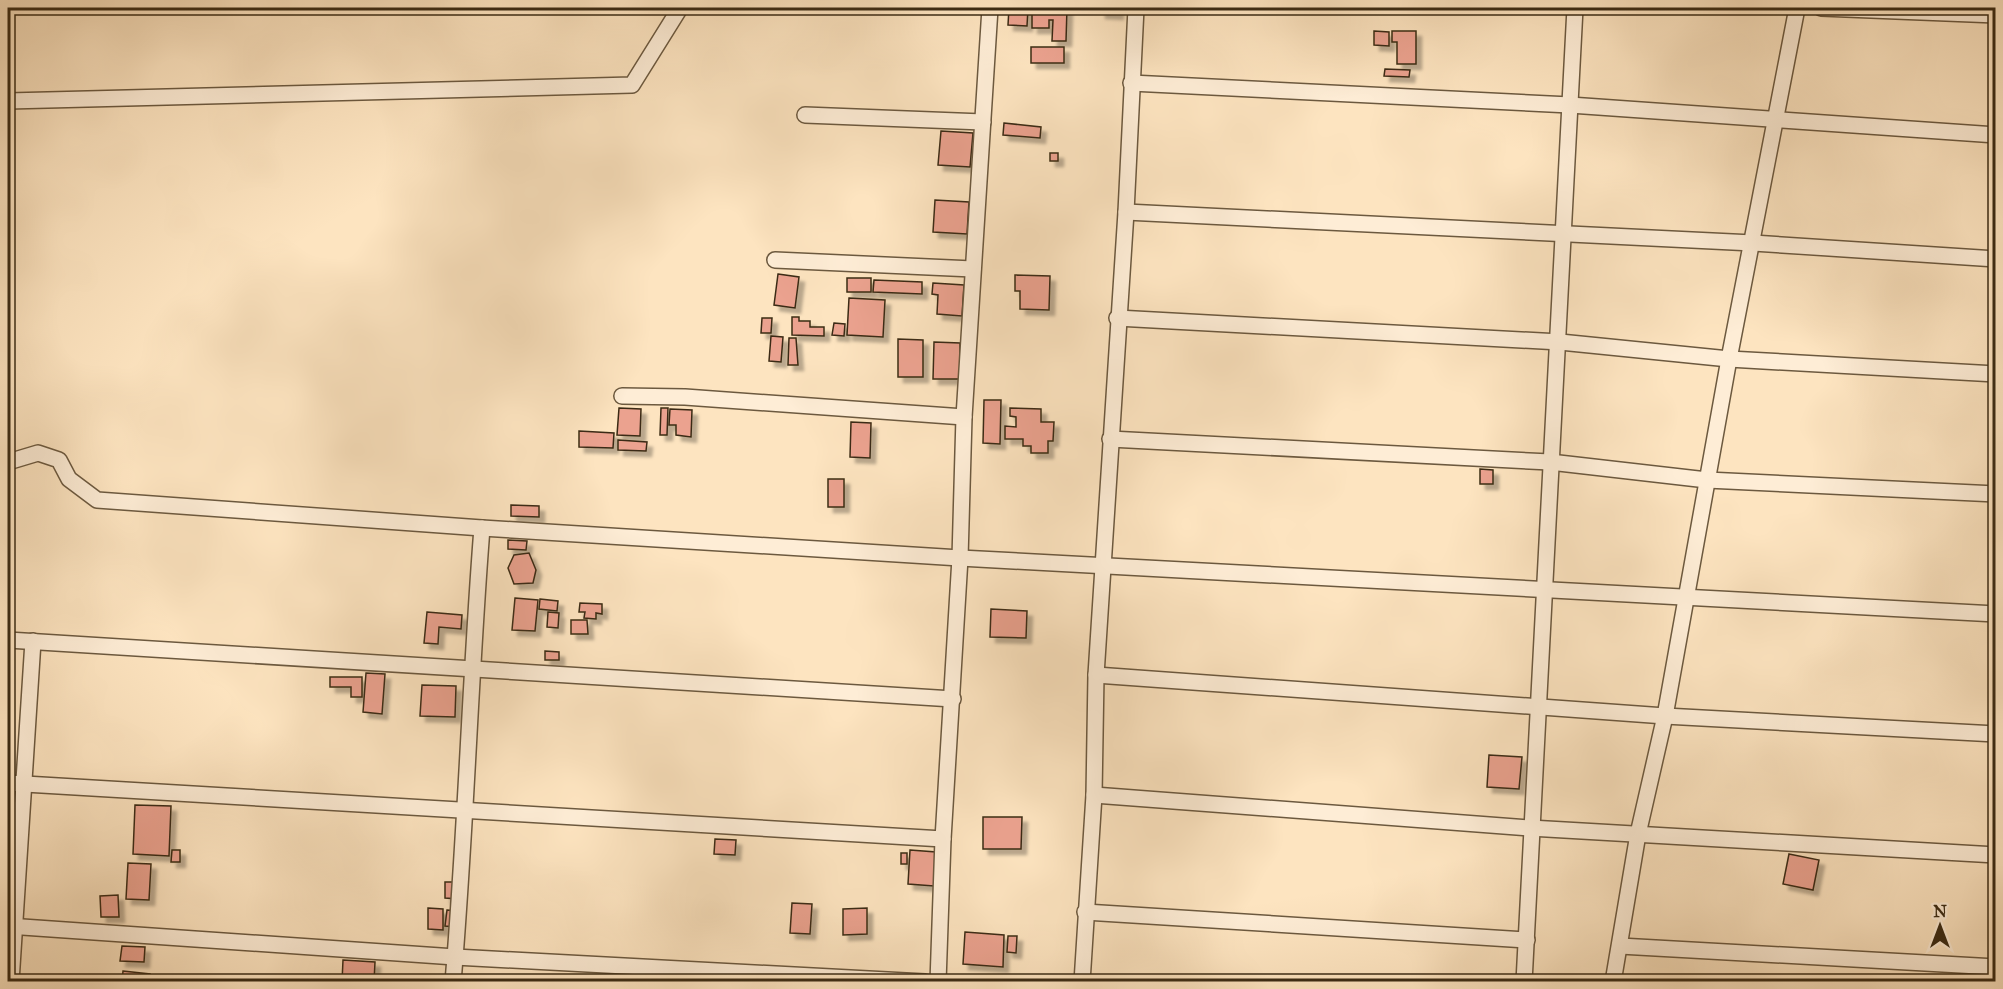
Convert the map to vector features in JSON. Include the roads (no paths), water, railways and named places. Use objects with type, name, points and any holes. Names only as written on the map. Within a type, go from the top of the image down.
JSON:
[{"type":"street","points":[[8,101],[632,85],[680,8]]},
{"type":"street","points":[[938,981],[943,839],[960,558],[964,417],[990,8]]},
{"type":"street","points":[[1082,981],[1094,795],[1096,675],[1102,564],[1126,212],[1136,8]]},
{"type":"street","points":[[1524,981],[1550,462],[1560,342],[1575,8]]},
{"type":"street","points":[[1613,981],[1638,834],[1665,717],[1685,595],[1797,8]]},
{"type":"street","points":[[1821,8],[1995,15]]},
{"type":"street","points":[[1131,83],[1570,105],[1995,135]]},
{"type":"street","points":[[805,115],[983,122]]},
{"type":"street","points":[[1126,212],[1753,243],[1995,259]]},
{"type":"street","points":[[775,260],[973,269]]},
{"type":"street","points":[[1117,318],[1560,342],[1729,359],[1995,374]]},
{"type":"street","points":[[622,396],[686,397],[964,417]]},
{"type":"street","points":[[1110,439],[1550,462],[1707,480],[1995,494]]},
{"type":"street","points":[[8,462],[38,453],[58,460],[69,479],[97,500],[482,528],[960,558],[1544,590],[1685,595],[1995,614]]},
{"type":"street","points":[[453,981],[467,808],[471,668],[482,528]]},
{"type":"street","points":[[8,640],[953,699]]},
{"type":"street","points":[[11,981],[15,783],[33,641]]},
{"type":"street","points":[[1096,675],[1537,705],[1665,717],[1995,734]]},
{"type":"street","points":[[15,783],[467,808],[943,839]]},
{"type":"street","points":[[1094,795],[1530,828],[1995,855]]},
{"type":"street","points":[[1085,912],[1527,939]]},
{"type":"street","points":[[11,927],[456,957],[925,981]]},
{"type":"street","points":[[1620,946],[1995,968]]}]
